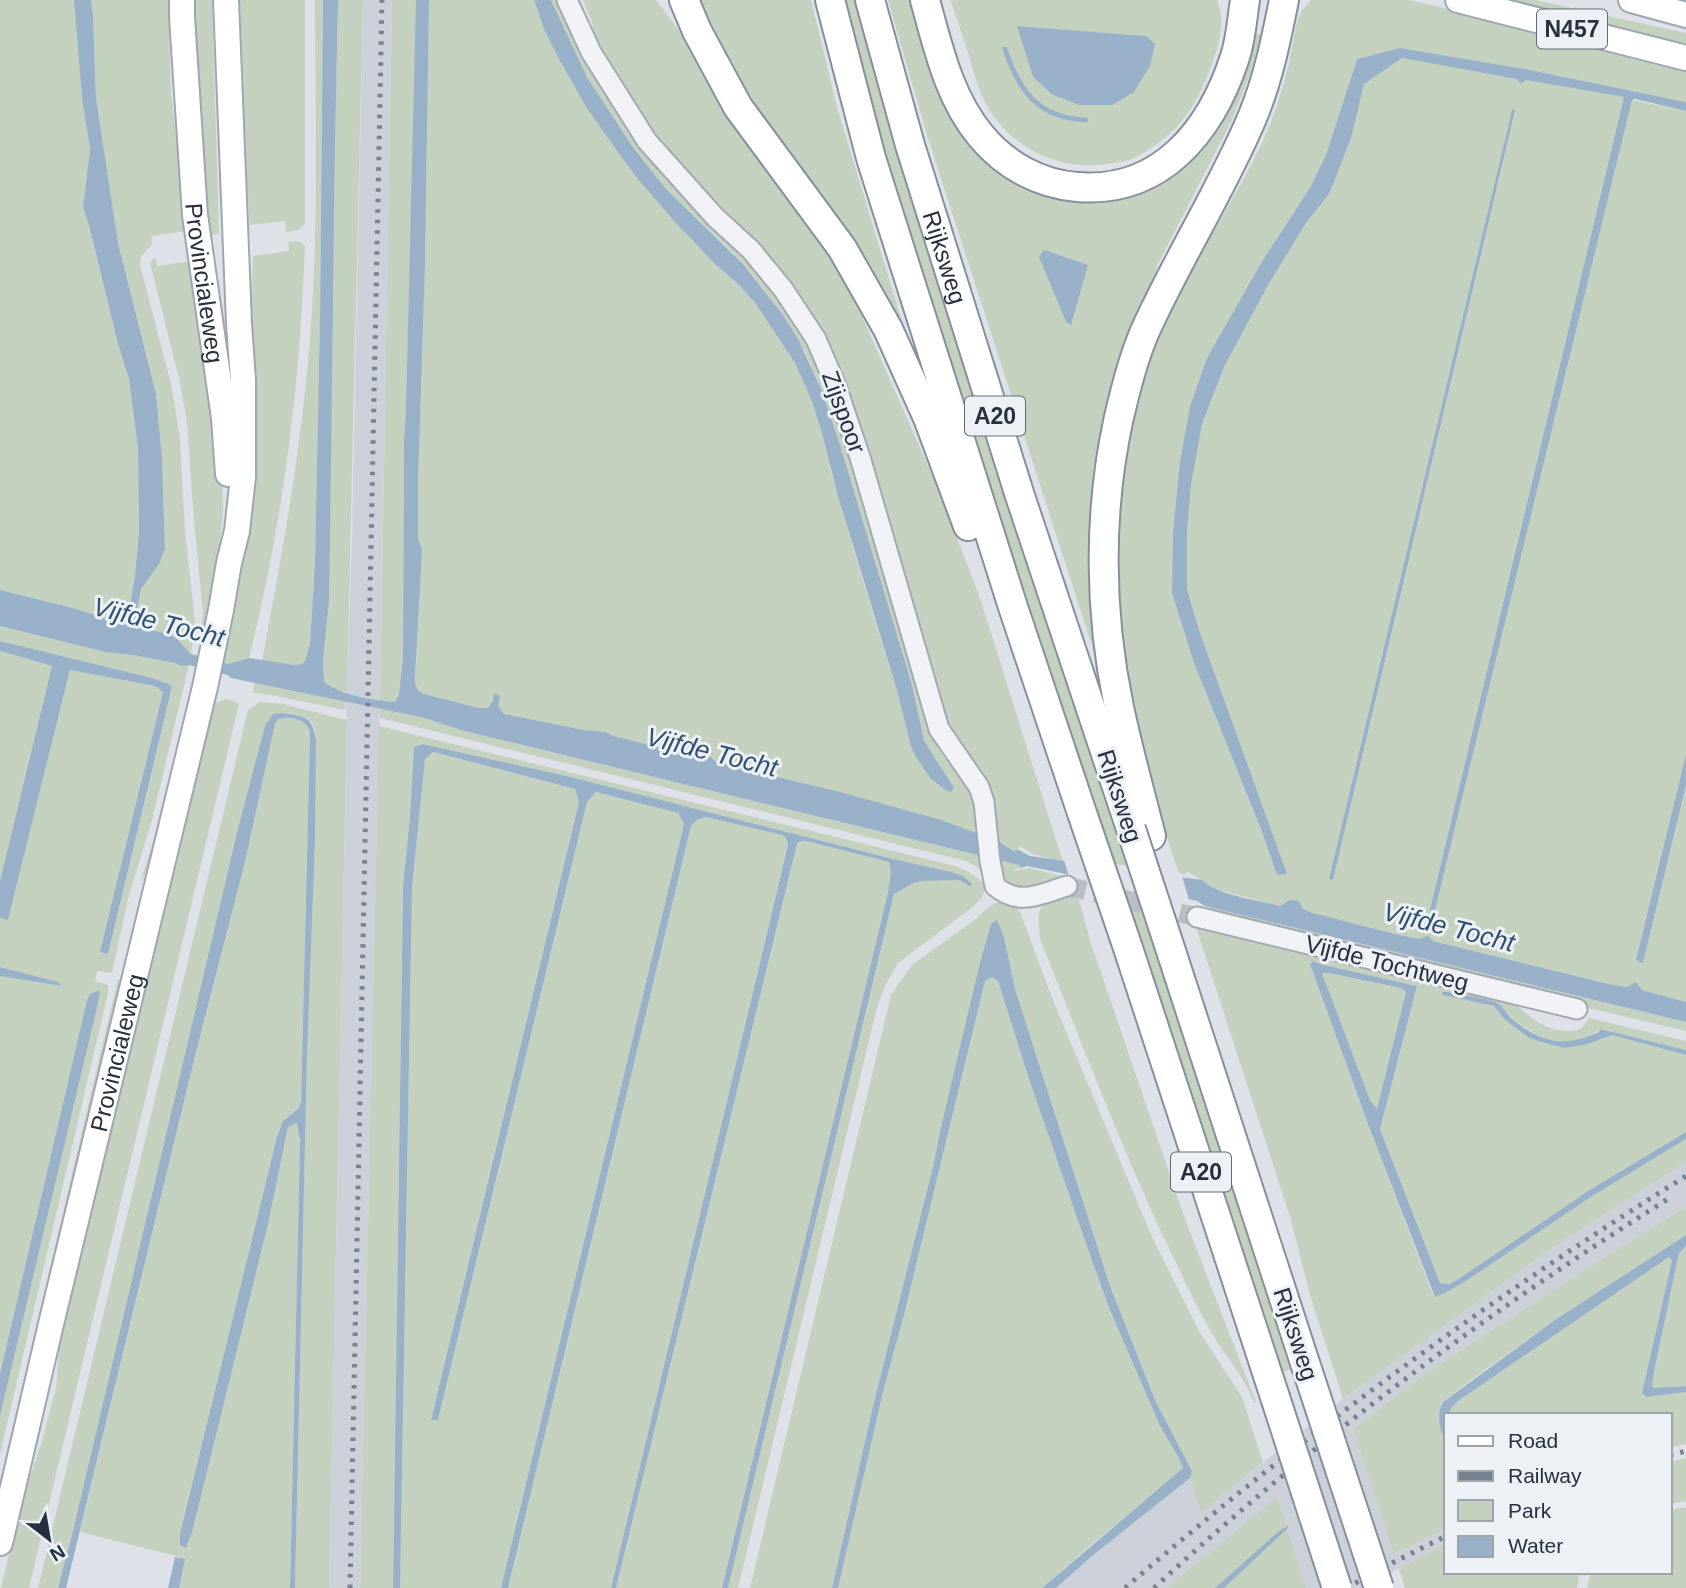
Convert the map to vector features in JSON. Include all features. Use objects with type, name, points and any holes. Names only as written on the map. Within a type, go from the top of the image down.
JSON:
[{"type":"highway","name":"A20","points":[[684,0],[697,31],[738,107],[842,248],[888,329],[928,418],[988,580],[1013,607]]},
{"type":"highway","name":"Rijksweg","points":[[830,0],[871,158],[1013,607],[1128,948],[1337,1588]]},
{"type":"highway","name":"Rijksweg","points":[[870,0],[910,145],[1012,470],[1141,832],[1180,955],[1188,1002],[1379,1588]]},
{"type":"highway","points":[[925,0],[956,97],[981,136],[1007,161],[1034,178],[1058,186],[1087,188],[1118,185],[1150,174],[1175,157],[1202,125],[1222,91],[1236,55],[1245,0]]},
{"type":"highway","name":"A20","points":[[1141,832],[1110,657],[1104,597],[1105,517],[1113,445],[1128,377],[1144,333],[1254,115],[1268,71],[1284,0]]},
{"type":"main road","name":"Provincialeweg","points":[[182,0],[195,215],[224,418],[229,563]]},
{"type":"main road","name":"Provincialeweg","points":[[0,1543],[209,664],[237,531],[243,477],[243,380],[226,0]]},
{"type":"main road","name":"N457","points":[[1458,0],[1686,58]]},
{"type":"main road","name":"N457","points":[[1631,0],[1686,15]]},
{"type":"street","name":"Zijspoor","points":[[567,0],[592,52],[647,141],[715,217],[751,250],[783,289],[816,338],[836,386],[860,457],[939,729],[979,787],[984,802],[995,886],[1013,897],[1025,899],[1067,886]]},
{"type":"street","name":"Vijfde Tochtweg","points":[[1197,917],[1577,1009]]},
{"type":"shaded area","points":[[363,0],[392,0],[380,701],[360,1588],[329,1588],[347,720],[345,692],[352,537]]},
{"type":"shaded area","points":[[1686,1162],[1686,1207],[1423,1375],[1353,1429],[1395,1554],[1444,1530],[1444,1545],[1367,1588],[1056,1588],[1190,1478],[1201,1512],[1343,1399],[1555,1246]]},
{"type":"green space","points":[[0,0],[74,0],[82,99],[90,149],[83,207],[129,379],[138,449],[139,533],[128,618],[135,619],[141,589],[165,549],[162,458],[156,394],[118,243],[96,98],[91,0],[168,0],[171,91],[186,231],[151,236],[152,244],[141,257],[140,265],[171,384],[180,440],[185,531],[195,625],[191,654],[169,634],[0,590]]},
{"type":"green space","points":[[194,0],[212,0],[219,234],[210,235],[197,89]]},
{"type":"green space","points":[[240,0],[305,0],[305,224],[298,230],[286,232],[285,221],[250,225]]},
{"type":"green space","points":[[315,0],[323,0],[315,561],[310,644],[305,661],[294,665],[262,661],[294,478],[310,339],[315,219]]},
{"type":"green space","points":[[338,0],[363,0],[345,692],[335,690],[324,683],[323,661],[329,602]]},
{"type":"green space","points":[[392,0],[416,0],[417,12],[404,439],[403,657],[400,695],[395,702],[380,701]]},
{"type":"green space","points":[[429,0],[534,0],[564,68],[629,167],[684,231],[762,312],[796,365],[818,416],[831,471],[896,687],[911,747],[932,780],[951,792],[952,783],[924,740],[912,685],[841,448],[822,391],[805,352],[783,315],[750,272],[666,189],[632,146],[587,77],[551,0],[560,0],[581,45],[793,314],[826,378],[919,679],[932,737],[974,796],[979,834],[881,804],[716,762],[706,756],[694,756],[606,732],[504,714],[494,694],[488,708],[479,708],[424,694],[415,686],[422,550],[418,537],[418,484]]},
{"type":"green space","points":[[583,0],[656,0],[689,44],[733,121],[811,227],[850,289],[939,491],[980,598],[1063,862],[1032,854],[1020,846],[1019,850],[1014,851],[997,838],[985,781],[944,713],[841,376],[648,132],[600,54]]},
{"type":"green space","points":[[695,0],[811,0],[837,107],[919,378],[753,111]]},
{"type":"green space","points":[[843,0],[856,0],[878,80],[1053,631],[1293,1368],[1282,1372],[1092,803],[921,278]]},
{"type":"green space","points":[[888,0],[913,0],[953,115],[964,136],[979,155],[1001,175],[1031,192],[1079,201],[1102,201],[1145,191],[1184,169],[1200,154],[1222,124],[1243,73],[1253,32],[1261,35],[1250,74],[1232,120],[1158,264],[1132,347],[1104,683],[927,135]]},
{"type":"green space","points":[[950,0],[1217,0],[1221,25],[1217,51],[1205,82],[1190,110],[1175,128],[1153,147],[1132,159],[1082,165],[1066,163],[1036,153],[1010,135],[999,123],[980,91]],"holes":[[[1017,26],[1146,36],[1112,105],[1079,105],[1053,95]]]},
{"type":"green space","points":[[1311,0],[1409,0],[1686,68],[1686,102],[1525,69],[1400,48],[1357,59],[1326,155],[1311,186],[1261,263],[1207,358],[1190,406],[1180,461],[1173,532],[1172,593],[1194,663],[1277,875],[1286,874],[1187,591],[1190,484],[1202,424],[1224,367],[1267,287],[1306,223],[1329,194],[1364,83],[1402,58],[1516,79],[1521,84],[1526,80],[1624,97],[1427,922],[1431,922],[1632,100],[1686,111],[1686,754],[1636,960],[1643,962],[1686,785],[1686,1002],[1642,990],[1637,983],[1627,987],[1608,984],[1433,941],[1428,935],[1420,939],[1320,915],[1303,909],[1300,903],[1280,906],[1226,892],[1188,872],[1180,876],[1147,761],[1122,628],[1118,557],[1126,459],[1140,394],[1160,334],[1183,285],[1262,143],[1284,83],[1298,19]],"holes":[[[1512,110],[1515,112],[1333,880],[1330,878]]]},
{"type":"green space","points":[[1499,0],[1535,0],[1686,33],[1686,48]]},
{"type":"green space","points":[[299,241],[305,246],[303,298],[294,402],[280,505],[249,658],[229,664],[221,662],[249,377],[253,256],[289,251],[288,242]]},
{"type":"green space","points":[[155,257],[157,266],[192,261],[222,467],[223,510],[203,652],[155,850],[141,881],[155,835],[198,658],[203,611],[187,422],[179,378],[150,263]]},
{"type":"green space","points":[[0,626],[105,652],[189,665],[152,820],[128,899],[112,973],[97,971],[95,981],[108,985],[108,993],[0,1454],[0,1416],[100,992],[91,994],[87,1000],[0,1374],[0,976],[60,986],[58,982],[0,967],[0,918],[8,920],[70,670],[155,686],[163,692],[101,952],[108,954],[172,688],[169,684],[152,678],[0,641]]},
{"type":"green space","points":[[0,651],[52,666],[0,881]]},
{"type":"green space","points":[[255,682],[345,700],[345,710],[255,693]]},
{"type":"green space","points":[[226,699],[239,704],[29,1588],[1,1588],[21,1504],[56,1388],[60,1340],[209,710],[213,704]]},
{"type":"green space","points":[[260,702],[283,704],[347,720],[329,1588],[295,1588],[316,741],[314,727],[309,720],[299,715],[283,713],[273,714],[58,1588],[38,1588],[248,710]]},
{"type":"green space","points":[[380,708],[421,717],[464,731],[981,856],[983,870],[966,861],[380,718]]},
{"type":"green space","points":[[281,718],[303,722],[310,733],[301,1102],[298,1109],[283,1121],[277,1138],[180,1534],[188,1545],[268,1224],[288,1127],[298,1123],[300,1140],[290,1588],[179,1588],[180,1557],[80,1532],[196,1052],[245,862],[275,724]]},
{"type":"green space","points":[[379,726],[955,866],[987,885],[981,899],[973,907],[899,962],[877,1007],[738,1588],[728,1588],[894,894],[923,881],[959,880],[970,886],[951,872],[571,777],[423,744],[414,747],[403,886],[393,1588],[360,1588]]},
{"type":"green space","points":[[432,752],[575,789],[579,802],[431,1420],[438,1420],[587,802],[596,792],[678,813],[684,824],[501,1588],[400,1588],[412,888],[425,759]]},
{"type":"green space","points":[[706,817],[783,835],[788,845],[611,1588],[508,1588],[691,826]]},
{"type":"green space","points":[[806,841],[889,862],[891,870],[888,892],[722,1588],[616,1588],[797,844]]},
{"type":"green space","points":[[999,860],[1019,865],[1021,868],[1014,869],[1015,871],[1029,868],[1065,877],[1020,891],[1005,882]]},
{"type":"green space","points":[[1077,893],[1091,943],[1185,1219],[1256,1402],[1254,1403],[1242,1378],[1205,1320],[1156,1220],[1104,1100],[1040,939],[1039,915],[1044,904]]},
{"type":"green space","points":[[1003,901],[1016,907],[1021,914],[1052,998],[1152,1237],[1199,1331],[1242,1397],[1263,1462],[1201,1513],[1190,1478],[1192,1471],[1155,1400],[1110,1286],[1015,989],[1004,937],[991,924],[873,1406],[832,1588],[750,1588],[891,995],[912,965],[987,908]]},
{"type":"green space","points":[[1195,904],[1208,912],[1205,906],[1686,1022],[1686,1031],[1291,938],[1211,916]]},
{"type":"green space","points":[[1194,921],[1509,998],[1535,1020],[1558,1030],[1580,1029],[1589,1018],[1686,1041],[1686,1050],[1600,1029],[1574,1042],[1548,1041],[1514,1020],[1499,1004],[1448,992],[1442,995],[1494,1006],[1504,1019],[1529,1038],[1541,1042],[1566,1048],[1612,1035],[1686,1055],[1686,1132],[1588,1191],[1457,1280],[1442,1284],[1380,1129],[1417,986],[1314,961],[1310,963],[1371,1132],[1435,1297],[1466,1281],[1594,1195],[1686,1139],[1686,1162],[1555,1246],[1343,1399],[1310,1295],[1291,1220]]},
{"type":"green space","points":[[1322,973],[1401,988],[1406,992],[1377,1110],[1370,1100]]},
{"type":"green space","points":[[992,977],[998,981],[1030,1082],[1110,1310],[1160,1426],[1183,1469],[1042,1588],[838,1588],[884,1388],[985,981]]},
{"type":"green space","points":[[118,979],[116,1016],[0,1502],[0,1480]]},
{"type":"green space","points":[[1686,1207],[1686,1235],[1531,1337],[1441,1403],[1439,1417],[1444,1439],[1444,1530],[1394,1554],[1353,1429],[1423,1375]]},
{"type":"green space","points":[[1686,1246],[1686,1386],[1654,1388],[1654,1372],[1679,1253]]},
{"type":"green space","points":[[1669,1257],[1672,1260],[1642,1393],[1646,1397],[1686,1392],[1686,1444],[1672,1448],[1672,1413],[1448,1413],[1458,1401]]},
{"type":"green space","points":[[1686,1458],[1686,1501],[1672,1504],[1672,1462]]},
{"type":"green space","points":[[1277,1497],[1306,1588],[1167,1588]]},
{"type":"green space","points":[[1686,1507],[1686,1588],[1587,1588],[1590,1574],[1672,1574],[1672,1510]]},
{"type":"green space","points":[[1444,1545],[1444,1574],[1580,1574],[1577,1588],[1405,1588],[1399,1568]]},
{"type":"water","points":[[74,0],[91,0],[96,98],[118,243],[156,394],[162,458],[165,549],[159,564],[141,589],[135,620],[128,618],[139,533],[138,449],[129,379],[83,207],[90,149],[82,99]]},
{"type":"water","points":[[323,0],[338,0],[329,602],[323,661],[324,682],[348,694],[367,698],[395,702],[399,695],[403,657],[404,439],[416,0],[429,0],[418,484],[418,537],[422,550],[415,679],[420,691],[479,708],[488,708],[494,693],[500,696],[498,706],[504,714],[606,732],[694,756],[709,756],[716,762],[941,820],[997,838],[1014,851],[1019,850],[1030,856],[1202,880],[1229,894],[1280,906],[1290,900],[1298,900],[1303,909],[1313,913],[1399,935],[1420,939],[1428,935],[1433,941],[1608,984],[1627,987],[1636,982],[1642,990],[1686,1002],[1686,1022],[1229,912],[1205,906],[1197,901],[1027,866],[1021,868],[1019,865],[464,731],[421,717],[231,678],[189,665],[105,652],[0,626],[0,590],[169,634],[191,654],[228,664],[249,658],[294,665],[305,661],[310,644],[315,561]]},
{"type":"water","points":[[534,0],[551,0],[587,77],[632,146],[666,189],[743,264],[783,315],[799,341],[822,391],[841,448],[912,685],[924,740],[954,787],[951,792],[931,779],[911,747],[822,433],[812,401],[795,363],[756,304],[676,223],[620,155],[586,107],[558,57]]},
{"type":"water","points":[[1017,26],[1146,36],[1155,44],[1150,66],[1134,92],[1112,105],[1079,105],[1053,95],[1033,77]]},
{"type":"water","points":[[1400,48],[1525,69],[1686,102],[1686,111],[1632,100],[1432,922],[1429,924],[1427,922],[1624,97],[1526,80],[1521,84],[1516,79],[1402,58],[1364,84],[1351,138],[1329,194],[1306,223],[1267,287],[1224,367],[1202,424],[1191,484],[1187,531],[1187,590],[1287,874],[1277,875],[1194,663],[1172,593],[1173,532],[1180,461],[1190,406],[1207,358],[1261,263],[1311,186],[1326,155],[1357,59]]},
{"type":"water","points":[[1514,109],[1515,111],[1333,880],[1329,879]]},
{"type":"water","points":[[1044,250],[1088,265],[1071,325],[1066,322],[1039,257]]},
{"type":"water","points":[[0,641],[152,678],[172,687],[108,954],[100,952],[163,692],[155,686],[70,670],[8,920],[0,918],[0,881],[52,666],[0,651]]},
{"type":"water","points":[[273,714],[297,715],[310,722],[316,741],[295,1588],[290,1588],[300,1140],[297,1123],[288,1127],[268,1224],[192,1532],[186,1548],[180,1545],[180,1534],[277,1137],[283,1121],[298,1109],[301,1102],[310,733],[306,724],[288,718],[278,719],[275,724],[245,862],[66,1588],[58,1588],[237,833],[265,726]]},
{"type":"water","points":[[423,744],[571,777],[951,872],[963,876],[972,884],[970,886],[959,880],[923,881],[894,894],[728,1588],[722,1588],[888,892],[891,870],[889,862],[806,841],[797,844],[616,1588],[611,1588],[788,845],[782,835],[706,817],[691,826],[508,1588],[501,1588],[684,824],[678,813],[596,792],[587,802],[438,1420],[431,1420],[579,802],[575,789],[433,752],[425,759],[412,888],[400,1588],[393,1588],[403,886],[414,747]]},
{"type":"water","points":[[1686,754],[1686,785],[1643,963],[1636,960]]},
{"type":"water","points":[[997,920],[1004,937],[1015,989],[1110,1286],[1155,1400],[1192,1471],[1190,1478],[1056,1588],[1042,1588],[1183,1468],[1160,1426],[1110,1310],[1030,1082],[998,981],[992,977],[985,981],[884,1388],[838,1588],[832,1588],[980,963],[991,924]]},
{"type":"water","points":[[1313,961],[1417,986],[1380,1129],[1440,1283],[1449,1284],[1457,1280],[1588,1191],[1686,1132],[1686,1139],[1594,1195],[1466,1281],[1435,1297],[1310,964]],"holes":[[[1322,973],[1401,988],[1406,992],[1377,1109],[1370,1100]]]},
{"type":"water","points":[[0,967],[58,982],[61,986],[0,976]]},
{"type":"water","points":[[100,991],[98,1003],[0,1416],[0,1374],[87,1000],[90,994]]},
{"type":"water","points":[[1442,992],[1497,1003],[1512,1019],[1544,1038],[1575,1040],[1599,1032],[1600,1029],[1686,1050],[1686,1055],[1612,1035],[1588,1044],[1565,1048],[1541,1042],[1529,1038],[1504,1019],[1494,1006],[1442,995]]},
{"type":"water","points":[[1686,1235],[1686,1246],[1679,1253],[1652,1386],[1686,1386],[1686,1392],[1646,1397],[1642,1393],[1672,1260],[1669,1257],[1458,1401],[1449,1413],[1444,1413],[1444,1439],[1439,1418],[1443,1402],[1555,1320]]},
{"type":"water","points":[[1288,1526],[1224,1588],[1215,1588],[1279,1531]]},
{"type":"water","points":[[175,1557],[185,1559],[179,1588],[168,1588]]},
{"type":"pier","points":[[1063,857],[1181,873],[1190,903],[1070,879]]},
{"type":"waterway","points":[[1005,49],[1017,78],[1033,100],[1055,114],[1086,120]]},
{"type":"tunnel","points":[[1067,886],[1197,917]]},
{"type":"railway","points":[[350,1588],[382,0]]},
{"type":"railway","points":[[1125,1588],[1259,1477],[1398,1371],[1540,1271],[1686,1176]]},
{"type":"railway","points":[[1154,1588],[1275,1482],[1402,1382],[1533,1287],[1668,1199]]},
{"type":"railway","points":[[1672,1454],[1686,1451]]},
{"type":"railway","points":[[1346,1588],[1444,1537]]},
{"type":"water label","name":"Vijfde Tocht","points":[[159,622]]},
{"type":"water label","name":"Vijfde Tocht","points":[[712,752]]},
{"type":"water label","name":"Vijfde Tocht","points":[[1449,927]]}]
